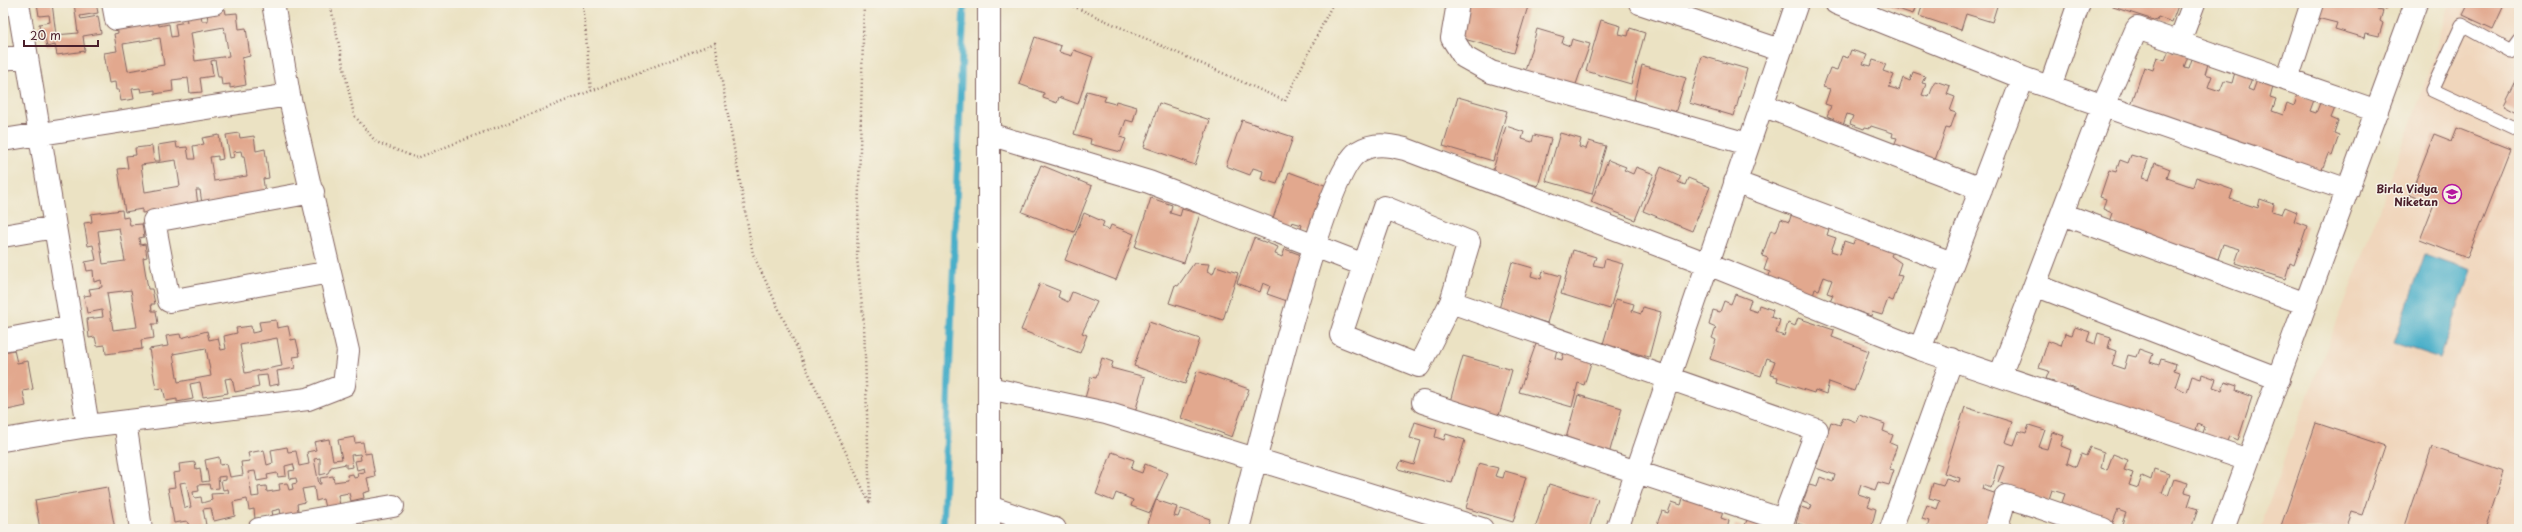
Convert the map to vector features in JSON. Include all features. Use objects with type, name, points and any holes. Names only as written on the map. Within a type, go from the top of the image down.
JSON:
[{"type":"street","points":[[18,3],[70,327],[88,426]]},
{"type":"street","points":[[113,3],[116,19],[214,3]]},
{"type":"street","points":[[3,440],[88,426],[308,399],[344,385],[348,352],[313,192],[289,95],[273,3]]},
{"type":"street","points":[[989,3],[989,529]]},
{"type":"street","points":[[1458,3],[1452,38],[1464,57],[1491,72],[1748,144]]},
{"type":"street","points":[[1640,3],[1780,50]]},
{"type":"street","points":[[1617,529],[1796,3]]},
{"type":"street","points":[[1836,3],[2023,78],[2348,190]]},
{"type":"street","points":[[2050,87],[2079,3]]},
{"type":"street","points":[[2179,43],[2194,3]]},
{"type":"street","points":[[2287,80],[2312,3]]},
{"type":"street","points":[[2223,529],[2416,3]]},
{"type":"street","points":[[2000,376],[2103,106],[2137,28],[2377,111]]},
{"type":"street","points":[[3,59],[26,56]]},
{"type":"street","points":[[1920,349],[2023,78]]},
{"type":"street","points":[[3,140],[289,95]]},
{"type":"street","points":[[1762,105],[1981,189]]},
{"type":"street","points":[[989,134],[1149,182],[1364,265]]},
{"type":"street","points":[[1238,529],[1314,246],[1343,172],[1357,152],[1378,144],[1404,149],[1708,264],[1920,349],[2248,460]]},
{"type":"street","points":[[1735,182],[1952,263]]},
{"type":"street","points":[[313,192],[154,221],[169,301],[330,272]]},
{"type":"street","points":[[1384,207],[1469,242],[1451,302],[1419,366],[1341,335],[1384,207]]},
{"type":"street","points":[[2062,214],[2306,304]]},
{"type":"street","points":[[3,236],[55,227]]},
{"type":"street","points":[[2035,285],[2279,378]]},
{"type":"street","points":[[1422,402],[1783,520],[1817,430],[1451,302]]},
{"type":"street","points":[[3,340],[70,327]]},
{"type":"street","points":[[1891,529],[1952,359]]},
{"type":"street","points":[[989,388],[1106,413],[1256,458],[1482,529]]},
{"type":"street","points":[[125,422],[141,529]]},
{"type":"street","points":[[1996,529],[2006,496],[2103,529]]},
{"type":"street","points":[[260,529],[392,506]]},
{"type":"street","points":[[989,507],[1055,529]]},
{"type":"lane","points":[[2519,41],[2512,52],[2462,25],[2432,90],[2519,130]]},
{"type":"path","points":[[330,3],[354,115],[376,142],[417,158],[715,43],[753,254],[870,504],[864,325],[857,258],[864,3]]},
{"type":"path","points":[[583,3],[591,91]]},
{"type":"path","points":[[1066,3],[1285,101],[1333,3]]},
{"type":"shaded area","name":"Birla Vidya Niketan","points":[[2450,3],[2519,3],[2519,529],[2260,529],[2295,428],[2348,294],[2421,95]]},
{"type":"water","points":[[2425,254],[2471,270],[2440,358],[2394,343]]},
{"type":"building","points":[[37,3],[52,3],[56,35],[78,33],[74,3],[96,3],[98,13],[80,16],[81,19],[98,16],[101,33],[83,36],[85,51],[57,55],[55,45],[47,47],[45,37],[41,38],[39,24],[50,22],[49,15],[39,16]]},
{"type":"building","points":[[1467,3],[1529,3],[1514,53],[1457,37]]},
{"type":"building","points":[[1879,3],[1917,3],[1913,14]]},
{"type":"building","points":[[1923,3],[1998,3],[1992,22],[1966,14],[1961,30],[1919,16]]},
{"type":"building","points":[[2115,3],[2179,3],[2172,22],[2158,17],[2157,21],[2113,7]]},
{"type":"building","points":[[2321,3],[2388,3],[2386,10],[2378,7],[2377,10],[2383,11],[2380,21],[2383,23],[2379,36],[2366,33],[2365,38],[2335,29],[2337,23],[2317,18]]},
{"type":"building","points":[[2469,3],[2505,3],[2493,29],[2463,15]]},
{"type":"building","points":[[225,9],[226,14],[237,13],[239,29],[246,28],[250,56],[242,58],[246,85],[230,88],[230,84],[222,85],[221,77],[218,77],[215,60],[211,61],[213,76],[200,78],[202,92],[190,93],[188,78],[172,80],[173,91],[155,94],[155,90],[141,92],[140,88],[132,89],[134,99],[121,101],[119,90],[116,90],[115,82],[109,83],[104,53],[117,51],[114,34],[118,33],[117,26],[158,20],[159,26],[169,24],[171,37],[177,36],[175,24],[187,22],[186,17],[201,15],[202,21],[208,21],[207,12]],"holes":[[[224,27],[229,56],[195,61],[191,33]],[[160,38],[164,65],[128,71],[123,44]]]},
{"type":"building","points":[[1601,20],[1621,26],[1619,34],[1628,36],[1630,28],[1645,33],[1631,84],[1586,71]]},
{"type":"building","points":[[1537,29],[1564,37],[1562,43],[1570,46],[1572,39],[1590,44],[1574,90],[1523,78]]},
{"type":"building","points":[[1035,37],[1061,46],[1059,52],[1072,56],[1074,50],[1093,57],[1078,104],[1059,97],[1057,103],[1043,98],[1044,93],[1019,84]]},
{"type":"building","points":[[1851,50],[1867,55],[1863,64],[1871,66],[1873,60],[1886,64],[1883,71],[1894,75],[1889,87],[1899,90],[1903,78],[1910,81],[1913,72],[1925,76],[1922,83],[1926,84],[1922,95],[1929,97],[1935,81],[1950,86],[1947,94],[1955,97],[1950,111],[1956,113],[1950,129],[1946,128],[1934,163],[1893,148],[1897,138],[1892,137],[1893,133],[1871,126],[1870,128],[1865,127],[1864,129],[1850,124],[1853,116],[1847,114],[1841,131],[1831,128],[1834,119],[1827,116],[1831,106],[1825,104],[1830,89],[1823,87],[1830,68],[1837,70],[1842,56],[1848,58]]},
{"type":"building","points":[[2169,50],[2188,56],[2184,67],[2189,68],[2192,59],[2208,64],[2205,74],[2212,76],[2208,87],[2220,91],[2224,81],[2232,83],[2235,72],[2252,78],[2248,89],[2253,91],[2257,80],[2273,86],[2270,97],[2276,99],[2272,111],[2283,115],[2287,103],[2294,106],[2298,94],[2314,100],[2310,111],[2316,113],[2320,103],[2335,108],[2331,118],[2338,121],[2334,133],[2339,135],[2332,156],[2328,154],[2320,175],[2131,105],[2144,67],[2153,70],[2157,57],[2165,60]]},
{"type":"building","points":[[1702,56],[1747,69],[1734,116],[1689,103]]},
{"type":"building","points":[[1642,65],[1686,78],[1675,113],[1634,100]]},
{"type":"building","points":[[2519,75],[2519,113],[2504,105]]},
{"type":"building","points":[[1087,91],[1106,96],[1104,101],[1115,104],[1116,101],[1137,107],[1133,122],[1126,120],[1120,137],[1126,139],[1121,152],[1090,144],[1091,139],[1074,134]]},
{"type":"building","points":[[1458,97],[1507,111],[1493,161],[1443,146]]},
{"type":"building","points":[[1159,103],[1210,120],[1195,165],[1144,147]]},
{"type":"building","points":[[1242,120],[1293,137],[1277,184],[1261,179],[1263,171],[1253,168],[1250,175],[1226,166]]},
{"type":"building","points":[[1506,126],[1524,132],[1522,139],[1532,142],[1534,135],[1551,139],[1538,186],[1492,173]]},
{"type":"building","points":[[2457,128],[2510,149],[2467,258],[2420,240],[2434,204],[2410,195],[2434,134],[2452,141]]},
{"type":"building","points":[[239,133],[240,138],[254,136],[256,151],[265,149],[269,178],[263,179],[266,199],[202,204],[200,190],[196,190],[198,205],[142,213],[142,209],[125,212],[118,169],[128,168],[126,156],[136,155],[135,148],[152,146],[154,161],[160,161],[158,145],[176,142],[177,148],[187,147],[189,159],[195,159],[193,146],[204,144],[202,138],[219,135],[223,159],[218,160],[218,156],[210,157],[214,181],[247,176],[244,156],[242,156],[241,151],[233,152],[234,157],[230,158],[226,135]],"holes":[[[176,160],[180,186],[145,192],[141,165]]]},
{"type":"building","points":[[1560,133],[1581,139],[1579,147],[1586,149],[1589,141],[1606,146],[1592,194],[1546,181]]},
{"type":"building","points":[[2131,155],[2148,160],[2142,178],[2149,180],[2155,163],[2170,169],[2167,178],[2193,187],[2196,177],[2233,190],[2230,199],[2258,208],[2260,199],[2274,204],[2272,211],[2282,214],[2285,207],[2297,212],[2294,221],[2307,226],[2294,265],[2290,263],[2285,279],[2235,263],[2240,249],[2223,244],[2218,259],[2201,253],[2198,262],[2109,222],[2112,213],[2103,209],[2106,199],[2100,197],[2109,170],[2116,172],[2120,160],[2128,163]]},
{"type":"building","points":[[1608,160],[1626,167],[1624,170],[1633,174],[1636,167],[1654,174],[1635,220],[1591,202]]},
{"type":"building","points":[[1041,165],[1092,186],[1074,232],[1022,212]]},
{"type":"building","points":[[1661,167],[1681,176],[1678,182],[1685,185],[1688,178],[1710,187],[1692,231],[1643,211]]},
{"type":"building","points":[[1289,172],[1330,187],[1313,233],[1300,231],[1302,225],[1292,222],[1290,228],[1272,221]]},
{"type":"building","points":[[1151,198],[1172,205],[1170,213],[1180,216],[1182,209],[1200,214],[1184,263],[1135,247]]},
{"type":"building","points":[[122,210],[123,218],[128,217],[130,225],[142,224],[144,237],[139,238],[140,245],[145,244],[147,257],[143,258],[148,289],[152,289],[155,304],[151,304],[152,311],[156,311],[158,324],[152,324],[154,338],[141,340],[142,349],[106,354],[105,345],[97,346],[95,337],[89,338],[87,319],[103,317],[102,310],[87,313],[84,296],[91,295],[89,289],[102,287],[101,280],[94,282],[93,270],[87,271],[85,262],[96,260],[93,245],[88,246],[84,223],[92,222],[91,214]],"holes":[[[119,228],[125,261],[103,264],[98,231]],[[131,290],[137,327],[113,330],[107,293]]]},
{"type":"building","points":[[1084,213],[1104,222],[1102,227],[1109,230],[1111,225],[1134,234],[1116,280],[1065,260]]},
{"type":"building","points":[[1792,213],[1830,226],[1827,235],[1836,238],[1831,251],[1840,254],[1844,241],[1853,244],[1856,236],[1894,249],[1891,256],[1901,263],[1897,275],[1902,276],[1893,301],[1888,299],[1882,315],[1872,312],[1871,316],[1830,302],[1833,295],[1827,293],[1832,280],[1824,277],[1819,290],[1815,289],[1813,296],[1768,281],[1770,272],[1764,270],[1768,258],[1762,256],[1771,230],[1776,232],[1781,219],[1789,222]]},
{"type":"building","points":[[1254,238],[1278,247],[1275,254],[1282,257],[1285,249],[1304,256],[1287,301],[1267,294],[1270,286],[1263,283],[1260,292],[1237,283]]},
{"type":"building","points":[[1573,250],[1596,257],[1593,265],[1603,267],[1605,259],[1623,264],[1610,309],[1561,294]]},
{"type":"building","points":[[1512,262],[1533,268],[1531,276],[1541,279],[1543,271],[1561,276],[1547,323],[1499,309]]},
{"type":"building","points":[[1194,263],[1209,264],[1207,271],[1213,274],[1216,266],[1238,273],[1223,320],[1169,303],[1175,285],[1178,286]]},
{"type":"building","points":[[1040,283],[1060,291],[1058,297],[1068,302],[1072,292],[1097,302],[1082,333],[1087,335],[1080,353],[1021,330]]},
{"type":"building","points":[[1735,294],[1751,300],[1748,309],[1757,312],[1759,305],[1773,310],[1771,317],[1780,320],[1776,333],[1784,336],[1788,323],[1795,326],[1798,318],[1834,330],[1832,337],[1869,351],[1854,391],[1829,382],[1826,394],[1815,390],[1814,393],[1777,381],[1778,377],[1770,375],[1775,361],[1767,358],[1761,376],[1710,359],[1716,340],[1712,338],[1716,328],[1709,325],[1713,310],[1720,312],[1724,301],[1731,304]]},
{"type":"building","points":[[1616,299],[1634,304],[1632,311],[1641,314],[1643,307],[1661,312],[1649,357],[1603,344]]},
{"type":"building","points":[[276,320],[277,328],[288,326],[291,340],[296,339],[300,356],[293,357],[295,368],[277,371],[279,384],[269,386],[267,375],[257,376],[259,387],[235,392],[232,378],[225,379],[228,393],[203,397],[200,382],[190,384],[193,399],[177,402],[177,399],[166,401],[163,388],[156,389],[149,349],[168,346],[166,336],[180,334],[181,338],[207,331],[209,340],[218,338],[221,350],[226,349],[224,336],[237,333],[236,328],[251,326],[252,333],[261,331],[259,322]],"holes":[[[277,338],[282,366],[245,373],[240,345]],[[206,348],[211,376],[178,382],[173,354]]]},
{"type":"building","points":[[1149,322],[1200,339],[1185,384],[1134,366]]},
{"type":"building","points":[[2075,327],[2090,332],[2087,341],[2095,344],[2098,333],[2111,337],[2108,348],[2116,351],[2112,365],[2124,369],[2128,355],[2136,357],[2139,349],[2153,354],[2150,362],[2159,365],[2161,359],[2176,364],[2174,370],[2180,372],[2175,387],[2187,392],[2192,376],[2201,379],[2202,374],[2216,379],[2213,387],[2222,390],[2225,382],[2237,386],[2236,391],[2252,397],[2238,440],[2229,436],[2224,450],[2200,441],[2205,427],[2198,424],[2193,439],[2074,399],[2078,389],[2069,386],[2066,396],[2051,391],[2054,381],[2046,379],[2049,371],[2039,368],[2048,341],[2061,346],[2065,333],[2072,335]]},
{"type":"building","points":[[1536,344],[1557,349],[1555,358],[1562,360],[1564,352],[1592,360],[1584,385],[1578,383],[1572,407],[1519,392]]},
{"type":"building","points":[[14,350],[17,363],[28,361],[33,389],[23,391],[26,406],[3,411],[3,352]]},
{"type":"building","points":[[1463,356],[1512,370],[1498,419],[1449,405]]},
{"type":"building","points":[[1102,358],[1113,362],[1111,368],[1145,377],[1135,412],[1085,398],[1091,377],[1096,378]]},
{"type":"building","points":[[1197,371],[1249,389],[1232,437],[1181,418]]},
{"type":"building","points":[[1578,395],[1622,408],[1609,454],[1565,442]]},
{"type":"building","points":[[1965,407],[2012,422],[2005,442],[2014,445],[2019,431],[2026,433],[2029,425],[2045,430],[2039,447],[2047,449],[2052,432],[2064,436],[2061,446],[2071,450],[2067,463],[2076,467],[2081,454],[2086,456],[2090,447],[2104,452],[2101,468],[2107,470],[2113,454],[2128,460],[2124,470],[2133,473],[2129,485],[2138,488],[2142,476],[2151,480],[2154,469],[2169,474],[2162,493],[2168,496],[2174,479],[2188,483],[2185,492],[2192,494],[2188,506],[2198,509],[2191,529],[2120,529],[2126,513],[2118,510],[2113,522],[2060,508],[2065,494],[2052,490],[2048,502],[1998,482],[2004,467],[1998,465],[1991,488],[1983,485],[1982,489],[1997,494],[1987,529],[1927,529],[1929,521],[1922,519],[1927,505],[1937,509],[1940,501],[1929,498],[1933,483],[1943,486],[1946,478],[1959,482],[1960,478],[1944,473]]},
{"type":"building","points":[[1859,415],[1885,424],[1883,431],[1893,435],[1890,443],[1897,446],[1889,469],[1894,470],[1889,485],[1878,482],[1875,490],[1861,485],[1858,494],[1871,498],[1868,506],[1876,509],[1871,529],[1804,529],[1805,526],[1796,523],[1801,507],[1810,510],[1812,505],[1803,502],[1809,485],[1817,487],[1820,477],[1833,482],[1835,475],[1816,468],[1831,422],[1840,425],[1843,417],[1856,422]]},
{"type":"building","points":[[1415,422],[1437,429],[1435,437],[1444,440],[1446,434],[1465,440],[1452,483],[1398,469],[1401,461],[1414,465],[1421,441],[1410,438]]},
{"type":"building","points":[[2316,423],[2385,446],[2362,515],[2352,512],[2346,529],[2280,529]]},
{"type":"building","points":[[354,437],[355,443],[363,442],[365,454],[371,453],[375,476],[367,478],[370,491],[363,493],[364,498],[351,501],[349,493],[338,495],[340,505],[325,508],[323,499],[316,501],[314,487],[302,489],[305,502],[297,504],[299,517],[282,520],[280,509],[272,511],[273,516],[255,519],[254,509],[249,510],[247,499],[233,502],[235,516],[214,521],[211,508],[203,509],[206,525],[190,528],[187,521],[174,523],[168,488],[175,487],[173,473],[180,472],[179,464],[195,462],[196,469],[200,468],[202,482],[209,481],[205,460],[219,457],[220,465],[227,464],[230,477],[243,475],[241,462],[250,461],[248,453],[264,450],[267,465],[273,463],[271,450],[287,447],[288,452],[296,451],[299,466],[309,464],[307,452],[316,450],[314,442],[329,439],[333,460],[342,459],[338,440]],"holes":[[[360,454],[361,460],[355,461],[357,470],[364,468],[365,472],[357,473],[358,477],[354,478],[353,474],[347,475],[348,480],[334,482],[333,476],[320,478],[321,484],[319,484],[314,459],[320,458],[320,475],[328,473],[331,467],[346,464],[346,468],[353,467],[351,455]],[[293,464],[295,470],[289,471],[290,479],[296,478],[297,483],[292,484],[293,489],[289,490],[287,483],[279,484],[280,490],[267,492],[266,486],[258,487],[259,496],[252,497],[248,472],[255,471],[257,481],[268,479],[267,475],[277,473],[278,477],[286,476],[285,466]],[[226,476],[226,480],[221,481],[223,490],[228,489],[229,493],[211,494],[212,500],[202,503],[201,497],[194,498],[193,492],[199,491],[198,485],[209,484],[210,489],[219,488],[218,477]],[[186,482],[191,507],[185,508],[180,483]]]},
{"type":"building","points":[[2432,447],[2504,472],[2485,529],[2404,529]]},
{"type":"building","points":[[1112,452],[1134,460],[1131,469],[1142,473],[1145,464],[1168,473],[1150,513],[1131,506],[1133,500],[1116,493],[1113,501],[1096,494]]},
{"type":"building","points":[[1479,463],[1498,468],[1495,476],[1503,478],[1505,471],[1526,477],[1513,522],[1466,508]]},
{"type":"building","points":[[1549,484],[1598,499],[1589,529],[1535,529]]},
{"type":"building","points":[[107,487],[115,529],[40,529],[35,500]]},
{"type":"building","points":[[1684,495],[1724,509],[1721,518],[1729,521],[1727,529],[1655,529],[1662,511],[1668,513],[1672,502],[1681,505]]},
{"type":"building","points":[[1156,500],[1177,507],[1174,516],[1178,517],[1181,509],[1210,519],[1206,529],[1146,529]]},
{"type":"building","points":[[1748,517],[1781,529],[1735,529],[1736,526],[1744,528]]},
{"type":"building","points":[[365,525],[366,529],[346,529],[346,528]]},
{"type":"waterway","points":[[943,529],[964,3]]},
{"type":"place","name":"Birla Vidya Niketan","points":[[2452,194]]}]
